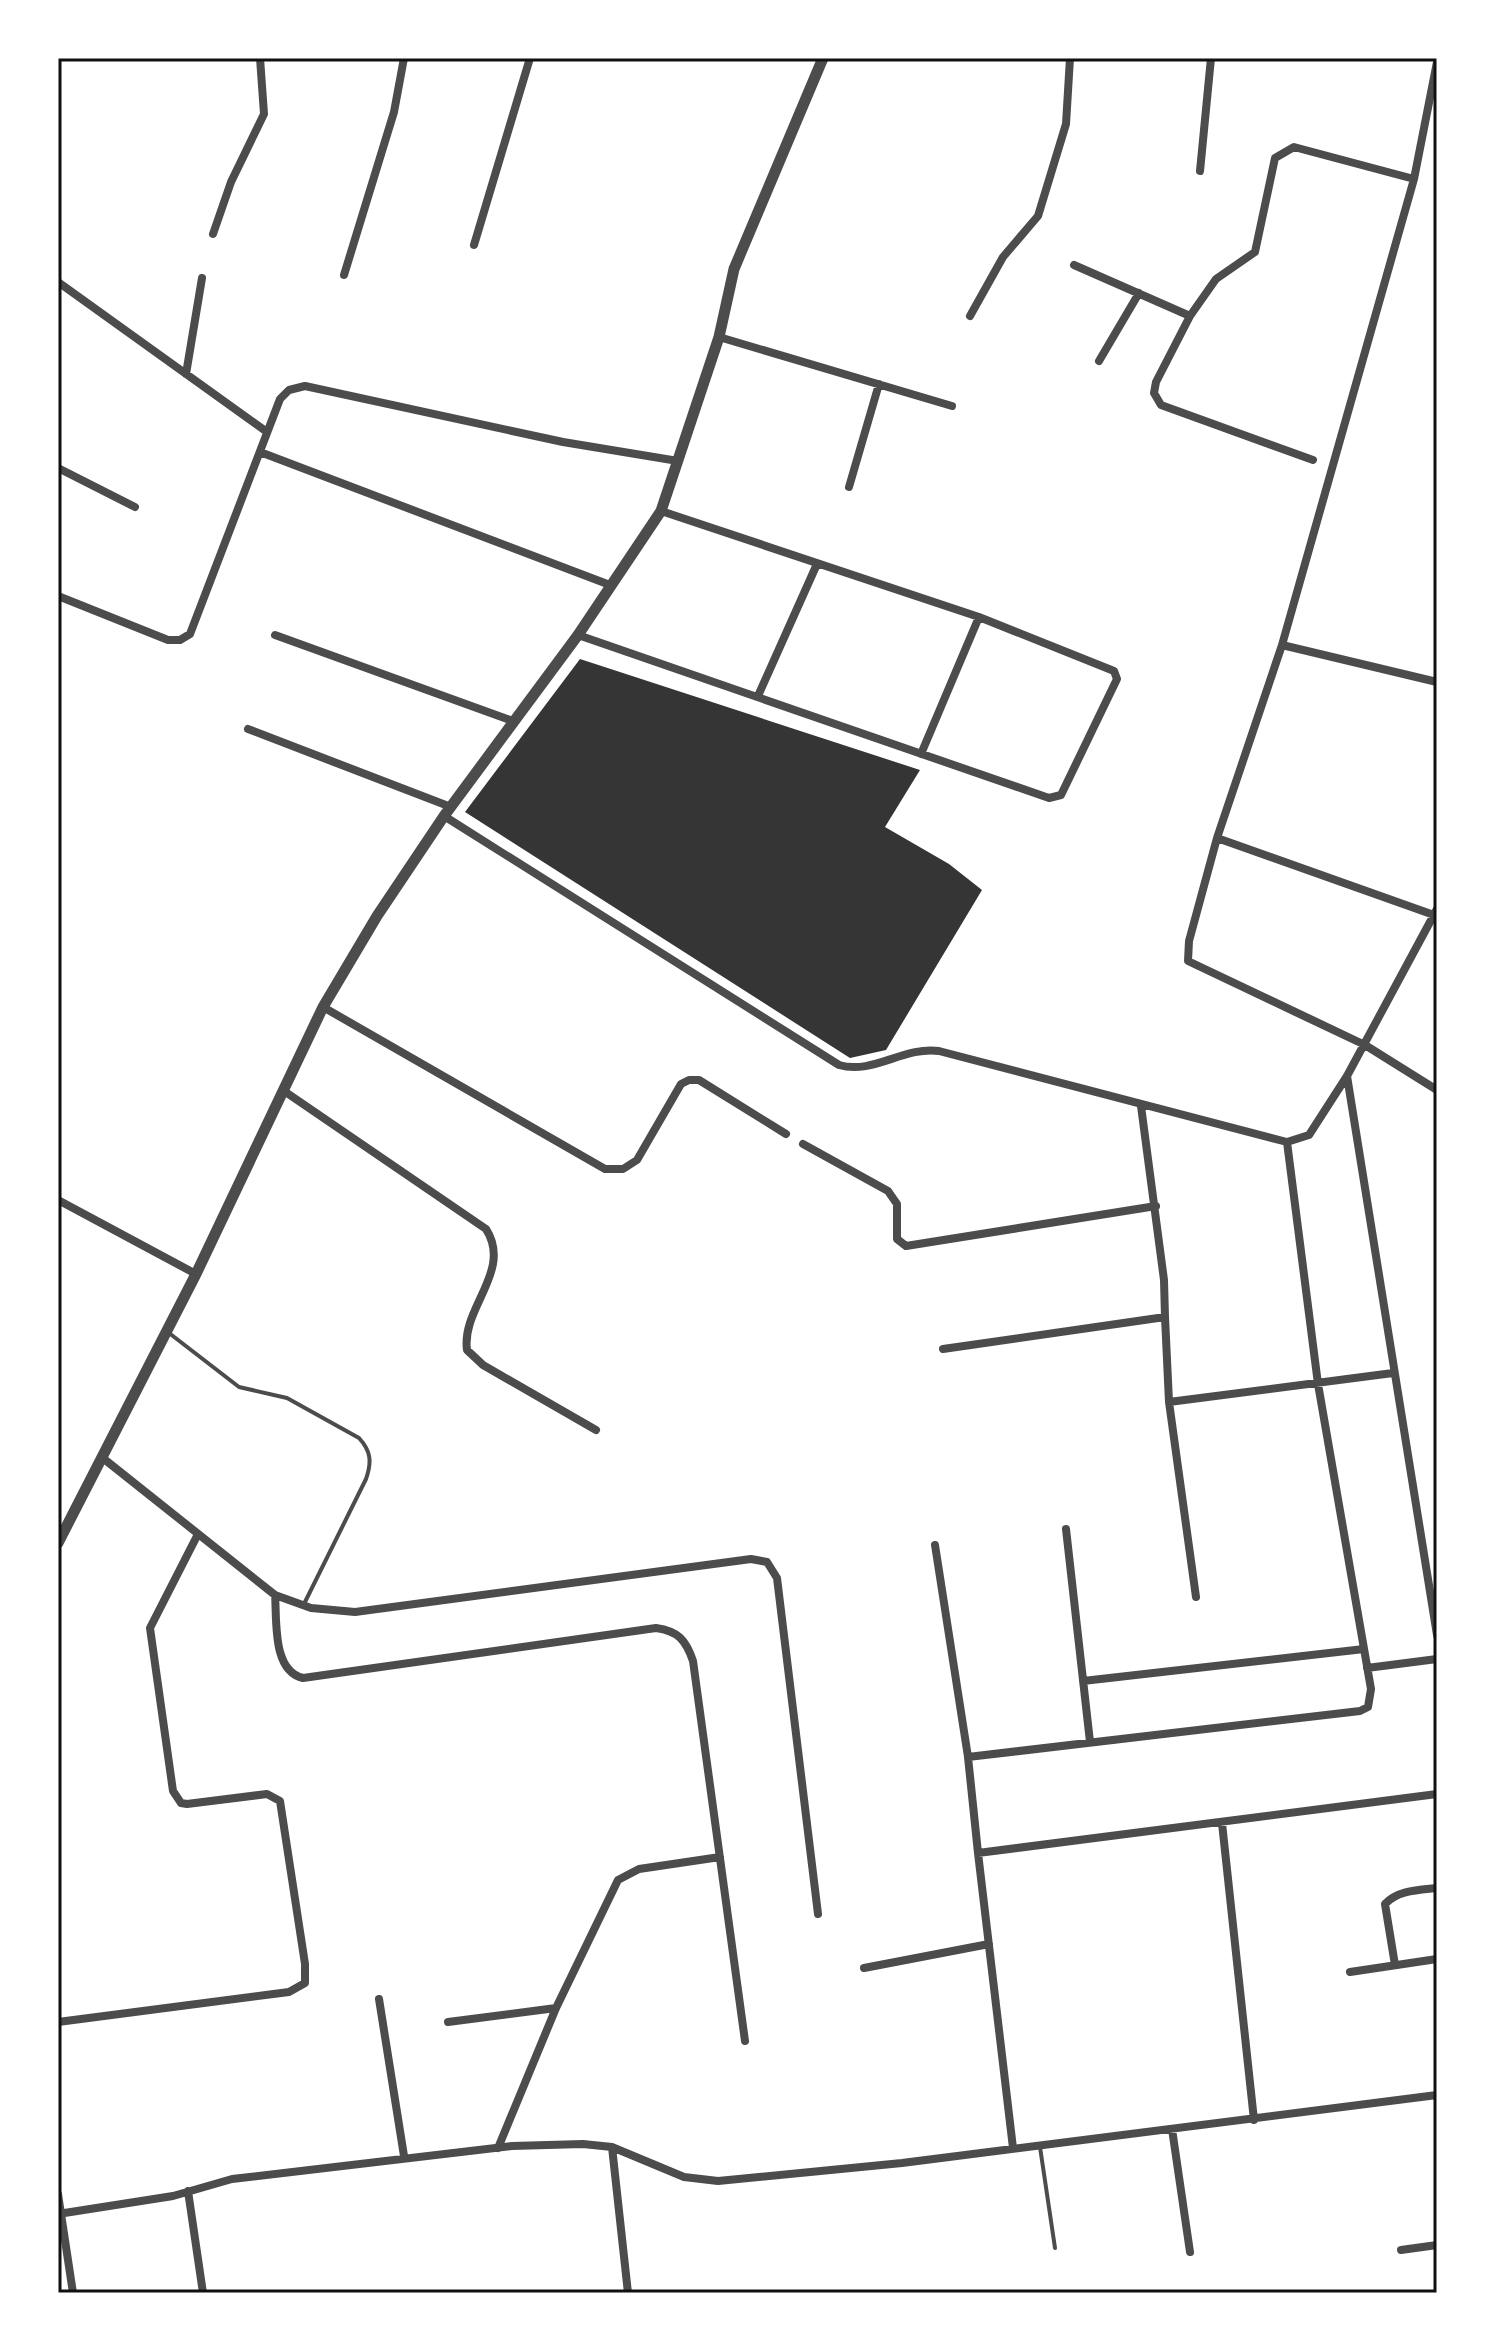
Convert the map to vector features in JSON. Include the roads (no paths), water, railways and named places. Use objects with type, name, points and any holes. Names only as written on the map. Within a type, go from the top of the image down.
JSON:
[{"type":"street","points":[[213,234],[231,182],[264,114],[260,58]]},
{"type":"street","points":[[344,275],[394,112],[404,58]]},
{"type":"street","points":[[474,245],[530,58]]},
{"type":"street","points":[[58,1543],[104,1459],[196,1274],[323,1007],[377,916],[448,811],[578,635],[661,511],[719,337],[734,269],[823,58]]},
{"type":"street","points":[[970,316],[1003,257],[1038,216],[1066,124],[1070,58]]},
{"type":"street","points":[[1200,171],[1211,58]]},
{"type":"street","points":[[1437,62],[1414,179],[1282,645],[1217,838],[1189,941],[1188,961],[1365,1045],[1437,1090]]},
{"type":"street","points":[[1426,127],[1437,130]]},
{"type":"street","points":[[1313,460],[1175,411],[1155,399],[1156,382],[1190,316],[1224,270],[1255,252],[1275,158],[1280,153],[1294,147],[1414,179]]},
{"type":"street","points":[[1074,265],[1190,316]]},
{"type":"street","points":[[186,374],[202,278]]},
{"type":"street","points":[[58,282],[267,432]]},
{"type":"street","points":[[1099,361],[1139,293]]},
{"type":"street","points":[[719,337],[952,406]]},
{"type":"street","points":[[849,487],[879,384]]},
{"type":"street","points":[[58,596],[168,640],[186,638],[284,394],[305,386],[563,442],[678,461]]},
{"type":"street","points":[[260,452],[610,585]]},
{"type":"street","points":[[58,468],[135,507]]},
{"type":"street","points":[[578,635],[1056,799],[1117,679],[1111,669],[979,617],[661,511]]},
{"type":"street","points":[[758,696],[817,564]]},
{"type":"street","points":[[921,754],[979,617]]},
{"type":"street","points":[[275,635],[513,721]]},
{"type":"street","points":[[1282,645],[1437,682]]},
{"type":"street","points":[[248,729],[448,811],[839,1065],[855,1068],[929,1049],[1287,1142],[1309,1135],[1365,1045],[1436,912],[1217,838]]},
{"type":"street","points":[[323,1007],[605,1169],[623,1169],[637,1160],[681,1084],[689,1080],[699,1080],[786,1134]]},
{"type":"street","points":[[1347,1076],[1437,1635]]},
{"type":"street","points":[[284,1091],[486,1229],[494,1247],[494,1259],[488,1283],[469,1328],[467,1350],[483,1365],[596,1430]]},
{"type":"street","points":[[1141,1106],[1156,1206],[1169,1402],[1196,1597]]},
{"type":"street","points":[[968,1757],[1360,1711],[1370,1700],[1318,1384],[1287,1142]]},
{"type":"street","points":[[803,1144],[888,1191],[897,1204],[897,1239],[906,1246],[1156,1206]]},
{"type":"street","points":[[58,1200],[196,1274]]},
{"type":"street","points":[[943,1349],[1165,1317]]},
{"type":"street","points":[[1169,1402],[1393,1373]]},
{"type":"street","points":[[104,1459],[275,1595],[303,1606],[355,1612],[751,1559],[767,1562],[777,1578],[818,1914]]},
{"type":"street","points":[[1066,1529],[1090,1742]]},
{"type":"street","points":[[58,2022],[289,1992],[305,1983],[305,1964],[280,1801],[267,1794],[187,1804],[181,1803],[173,1791],[150,1628],[198,1534]]},
{"type":"street","points":[[935,1545],[968,1757],[1013,2148]]},
{"type":"street","points":[[275,1595],[283,1662],[294,1676],[303,1678],[656,1628],[671,1630],[681,1637],[693,1661],[745,2041]]},
{"type":"street","points":[[1083,1681],[1364,1649]]},
{"type":"street","points":[[1367,1668],[1437,1659]]},
{"type":"street","points":[[978,1853],[1437,1794]]},
{"type":"street","points":[[1222,1823],[1254,2120]]},
{"type":"street","points":[[498,2148],[556,2008],[618,1880],[639,1869],[720,1857]]},
{"type":"street","points":[[1395,1965],[1385,1904],[1392,1897],[1404,1893],[1437,1888]]},
{"type":"street","points":[[864,1968],[989,1944]]},
{"type":"street","points":[[1350,1972],[1437,1959]]},
{"type":"street","points":[[379,1999],[404,2156]]},
{"type":"street","points":[[448,2022],[556,2008]]},
{"type":"street","points":[[60,2214],[188,2191],[232,2179],[404,2156],[551,2144],[612,2147],[684,2177],[706,2181],[1254,2120],[1437,2095]]},
{"type":"street","points":[[1172,2129],[1190,2252]]},
{"type":"street","points":[[612,2147],[628,2293]]},
{"type":"street","points":[[188,2191],[203,2293]]},
{"type":"street","points":[[58,2194],[73,2293]]},
{"type":"street","points":[[1401,2250],[1437,2245]]},
{"type":"lane","points":[[167,1331],[239,1387],[299,1403],[359,1438],[367,1446],[370,1467],[366,1479],[303,1606]]},
{"type":"lane","points":[[1039,2145],[1055,2248]]}]
